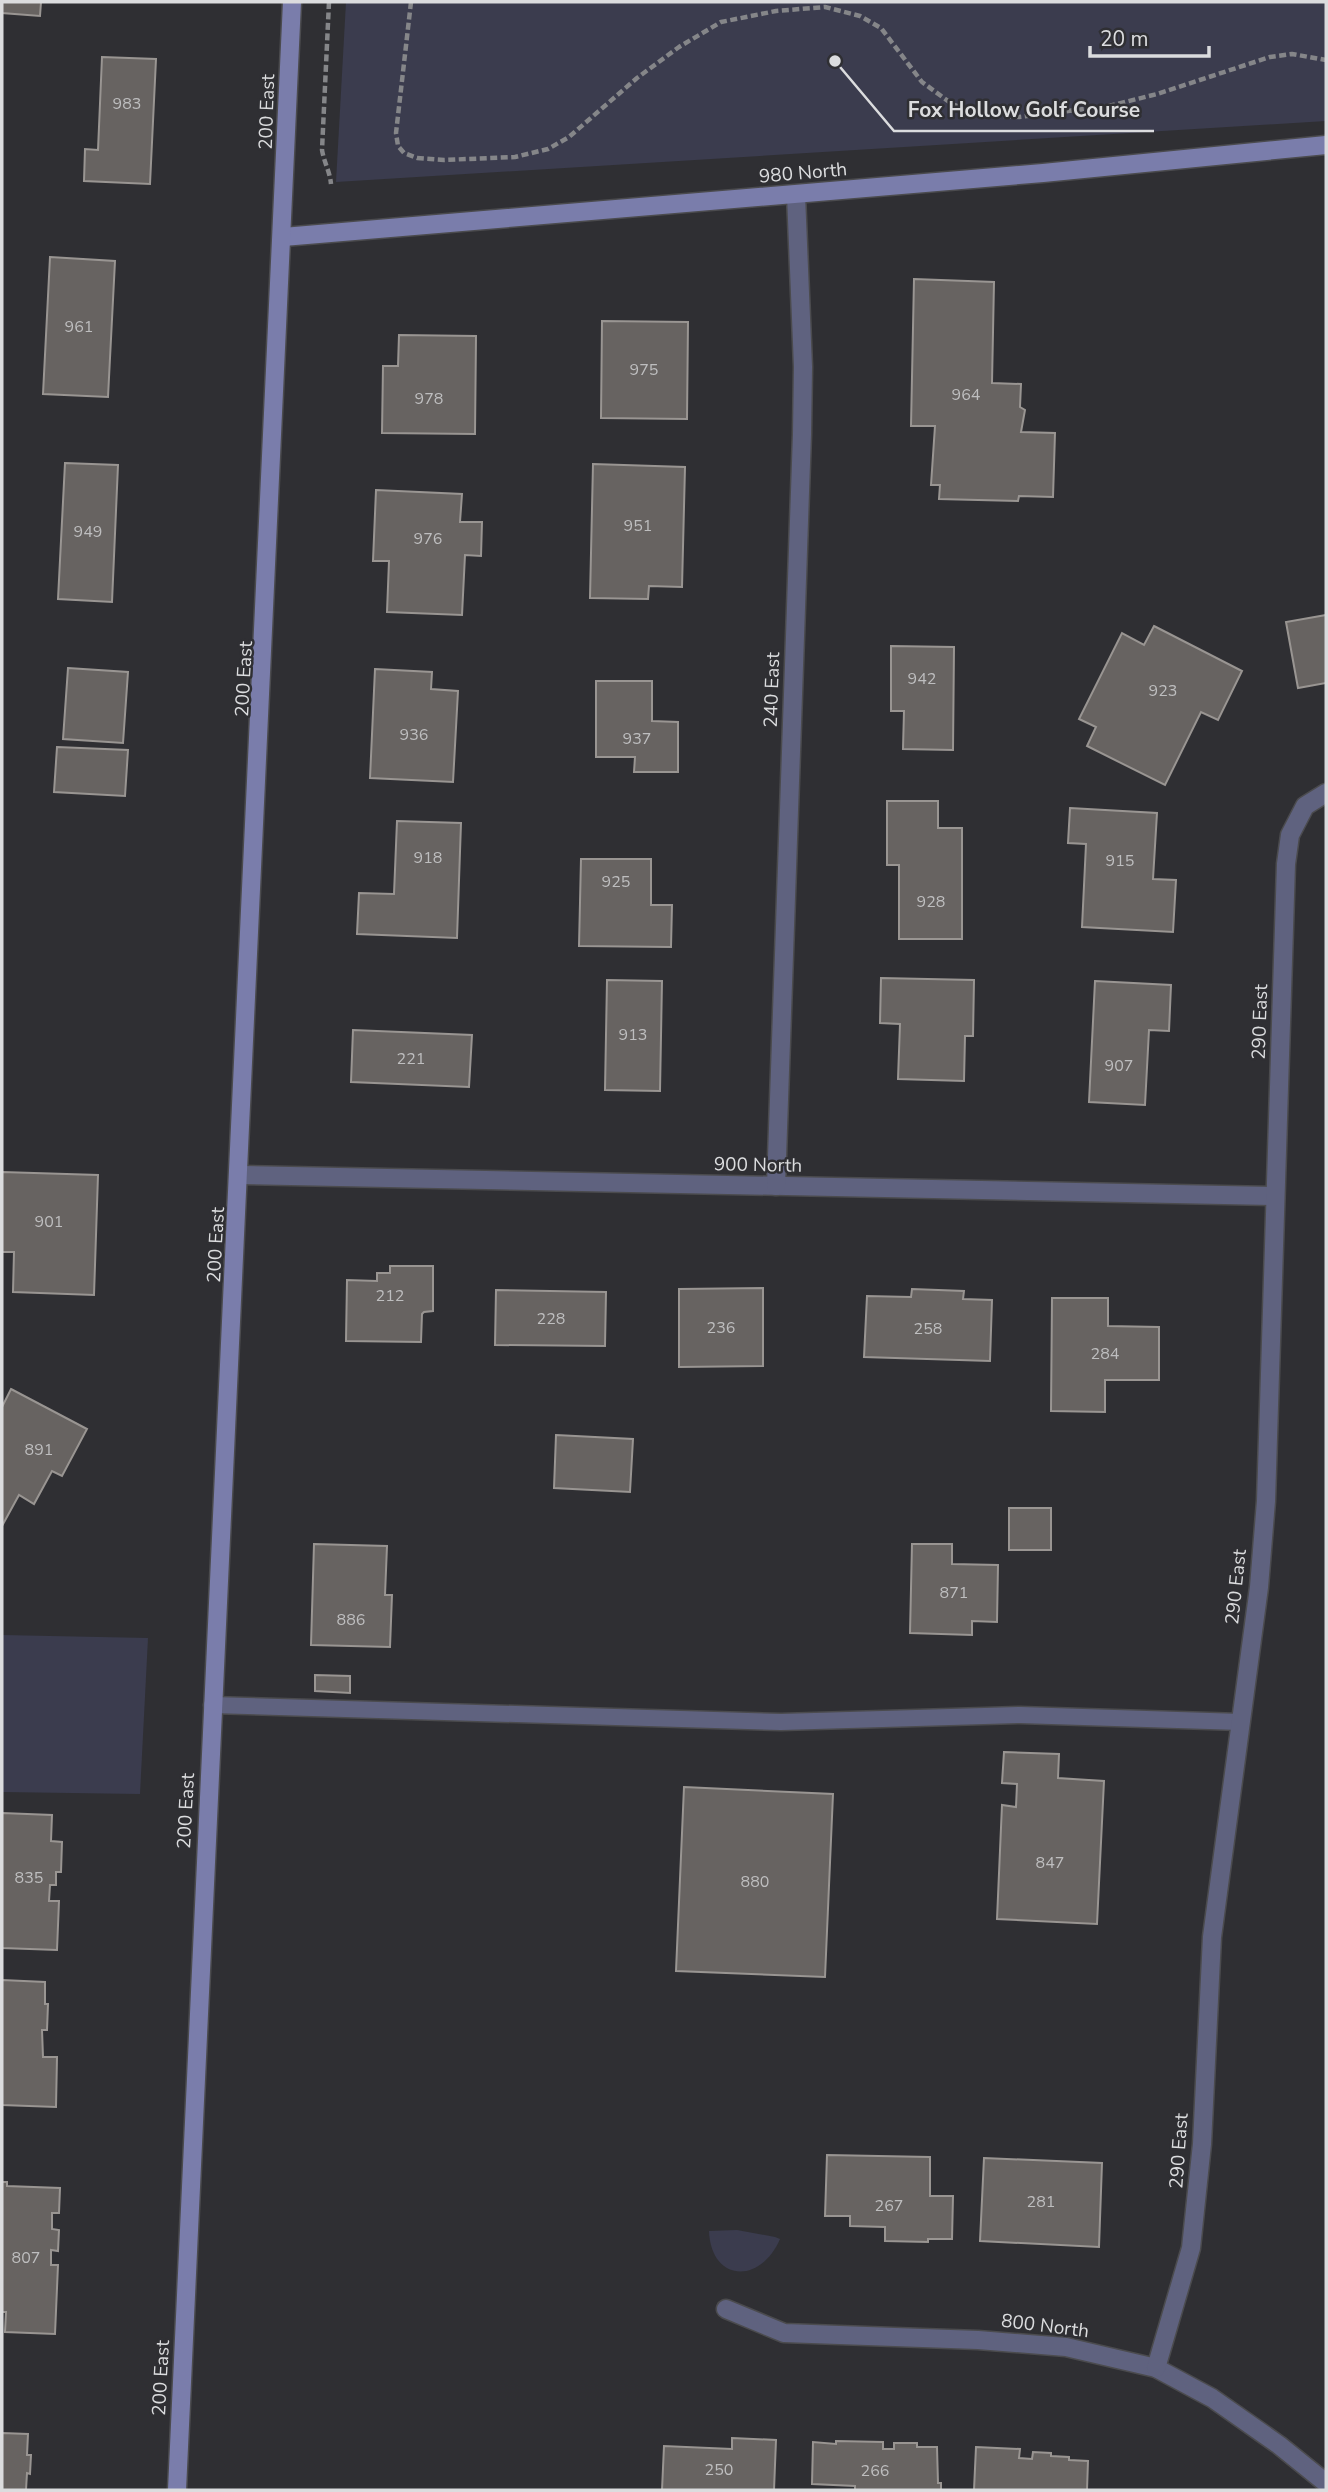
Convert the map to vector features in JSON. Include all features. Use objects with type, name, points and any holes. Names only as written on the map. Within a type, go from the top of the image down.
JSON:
[{"type":"street","name":"200 East","points":[[177,2490],[212,1705],[265,667],[292,2]]},
{"type":"street","name":"980 North","points":[[283,237],[796,195],[1326,145]]},
{"type":"street","name":"240 East","points":[[776,1186],[802,421],[803,367],[796,195]]},
{"type":"street","name":"290 East","points":[[1156,2368],[1191,2248],[1202,2144],[1212,1937],[1259,1587],[1266,1502],[1286,864],[1290,835],[1304,806],[1326,793]]},
{"type":"street","name":"900 North","points":[[240,1175],[1275,1196]]},
{"type":"street","name":"800 North","points":[[726,2309],[784,2333],[978,2340],[1066,2347],[1156,2368],[1212,2398],[1279,2445],[1326,2483]]},
{"type":"lane","points":[[212,1705],[781,1722],[1020,1715],[1241,1722]]},
{"type":"path","points":[[329,2],[322,150],[331,184]]},
{"type":"path","points":[[411,2],[396,133],[398,146],[404,153],[417,158],[444,160],[515,157],[548,149],[569,137],[636,78],[679,47],[721,22],[776,11],[825,7],[860,16],[881,28],[922,82],[953,103],[981,115],[1019,117],[1109,106],[1157,94],[1270,57],[1292,54],[1326,60]]},
{"type":"shaded area","points":[[346,2],[1326,2],[1326,121],[336,182]]},
{"type":"shaded area","points":[[2,1635],[148,1638],[140,1794],[2,1792]]},
{"type":"shaded area","points":[[737,2230],[780,2239],[761,2264],[749,2270],[738,2271],[727,2268],[718,2260],[712,2248],[709,2231]]},
{"type":"building","points":[[2,2],[41,2],[40,16],[2,13]]},
{"type":"building","points":[[102,57],[156,59],[150,184],[84,181],[85,149],[98,150]]},
{"type":"building","points":[[50,257],[115,261],[108,397],[43,394]]},
{"type":"building","points":[[914,279],[994,282],[992,383],[1021,384],[1020,407],[1025,410],[1021,432],[1055,433],[1053,497],[1019,496],[1018,501],[939,499],[940,485],[931,485],[935,426],[911,426]]},
{"type":"building","points":[[602,321],[688,322],[687,419],[601,418]]},
{"type":"building","points":[[399,335],[476,336],[475,434],[382,433],[383,366],[398,366]]},
{"type":"building","points":[[65,463],[118,465],[112,602],[58,599]]},
{"type":"building","points":[[593,464],[685,467],[682,587],[649,586],[648,599],[590,598]]},
{"type":"building","points":[[376,490],[462,494],[460,522],[482,522],[481,556],[465,555],[462,615],[387,612],[389,561],[373,561]]},
{"type":"building","points":[[1326,615],[1326,683],[1298,688],[1286,622]]},
{"type":"building","points":[[1154,626],[1242,671],[1218,720],[1201,712],[1165,785],[1087,746],[1096,727],[1079,719],[1122,633],[1144,645]]},
{"type":"building","points":[[891,646],[954,647],[953,750],[903,749],[904,711],[891,711]]},
{"type":"building","points":[[68,668],[128,672],[123,743],[63,739]]},
{"type":"building","points":[[375,669],[432,672],[431,689],[458,691],[453,782],[370,778]]},
{"type":"building","points":[[596,681],[652,681],[652,721],[678,722],[678,772],[634,772],[635,757],[596,757]]},
{"type":"building","points":[[57,747],[128,750],[125,796],[54,792]]},
{"type":"building","points":[[887,801],[938,801],[938,828],[962,828],[962,939],[899,939],[899,865],[887,865]]},
{"type":"building","points":[[1070,808],[1157,813],[1153,879],[1176,880],[1173,932],[1082,927],[1086,844],[1068,843]]},
{"type":"building","points":[[397,821],[461,823],[457,938],[357,934],[359,893],[394,894]]},
{"type":"building","points":[[581,859],[651,859],[651,905],[672,905],[671,947],[579,946]]},
{"type":"building","points":[[881,978],[974,980],[973,1036],[965,1036],[964,1081],[898,1079],[900,1024],[880,1023]]},
{"type":"building","points":[[607,980],[662,981],[660,1091],[605,1090]]},
{"type":"building","points":[[1095,981],[1171,985],[1169,1031],[1149,1030],[1145,1105],[1089,1102]]},
{"type":"building","points":[[353,1030],[472,1035],[469,1087],[351,1082]]},
{"type":"building","points":[[2,1172],[98,1175],[94,1295],[13,1292],[14,1252],[2,1252]]},
{"type":"building","points":[[390,1266],[433,1266],[433,1311],[422,1314],[421,1342],[346,1341],[347,1280],[377,1281],[377,1273],[390,1273]]},
{"type":"building","points":[[763,1288],[763,1366],[679,1367],[679,1289]]},
{"type":"building","points":[[912,1289],[964,1291],[963,1299],[992,1300],[990,1361],[864,1357],[867,1296],[911,1297]]},
{"type":"building","points":[[496,1290],[606,1292],[605,1346],[495,1345]]},
{"type":"building","points":[[1052,1298],[1108,1298],[1108,1326],[1159,1327],[1159,1380],[1105,1380],[1105,1412],[1051,1411]]},
{"type":"building","points":[[11,1389],[87,1429],[62,1476],[52,1471],[34,1504],[19,1495],[2,1526],[2,1407]]},
{"type":"building","points":[[556,1435],[633,1439],[630,1492],[554,1488]]},
{"type":"building","points":[[1009,1508],[1051,1508],[1051,1550],[1009,1550]]},
{"type":"building","points":[[314,1544],[387,1546],[385,1595],[392,1595],[390,1647],[311,1645]]},
{"type":"building","points":[[912,1544],[952,1544],[952,1564],[998,1565],[997,1622],[972,1621],[972,1635],[910,1633]]},
{"type":"building","points":[[315,1675],[350,1676],[350,1693],[315,1691]]},
{"type":"building","points":[[1004,1752],[1059,1754],[1058,1778],[1104,1781],[1097,1924],[997,1919],[1002,1805],[1016,1807],[1017,1784],[1002,1783]]},
{"type":"building","points":[[684,1787],[833,1794],[825,1977],[676,1971]]},
{"type":"building","points":[[2,1813],[52,1815],[51,1841],[62,1842],[61,1872],[56,1872],[56,1885],[50,1885],[49,1901],[59,1901],[57,1950],[2,1948]]},
{"type":"building","points":[[2,1980],[45,1982],[45,2004],[48,2004],[47,2030],[42,2030],[43,2057],[57,2057],[56,2107],[2,2105]]},
{"type":"building","points":[[827,2155],[930,2157],[930,2196],[953,2196],[952,2239],[928,2239],[928,2242],[885,2241],[885,2227],[850,2226],[850,2216],[825,2216]]},
{"type":"building","points":[[984,2158],[1102,2163],[1099,2247],[980,2241]]},
{"type":"building","points":[[2,2182],[7,2182],[7,2186],[60,2188],[59,2213],[52,2213],[52,2229],[59,2230],[58,2251],[51,2250],[51,2265],[58,2265],[55,2334],[5,2332],[6,2312],[2,2312]]},
{"type":"building","points":[[2,2433],[28,2434],[27,2455],[31,2455],[26,2490],[2,2490]]},
{"type":"building","points":[[732,2438],[776,2440],[774,2490],[662,2490],[664,2446],[732,2449]]},
{"type":"building","points":[[836,2441],[883,2442],[883,2449],[894,2449],[894,2443],[917,2443],[917,2447],[937,2447],[938,2483],[941,2483],[941,2490],[855,2490],[855,2486],[812,2484],[813,2442],[836,2444]]},
{"type":"building","points":[[976,2447],[1020,2449],[1019,2458],[1032,2459],[1033,2452],[1088,2461],[1087,2490],[974,2490]]},
{"type":"place","name":"Fox Hollow Golf Course","points":[[835,61]]}]
